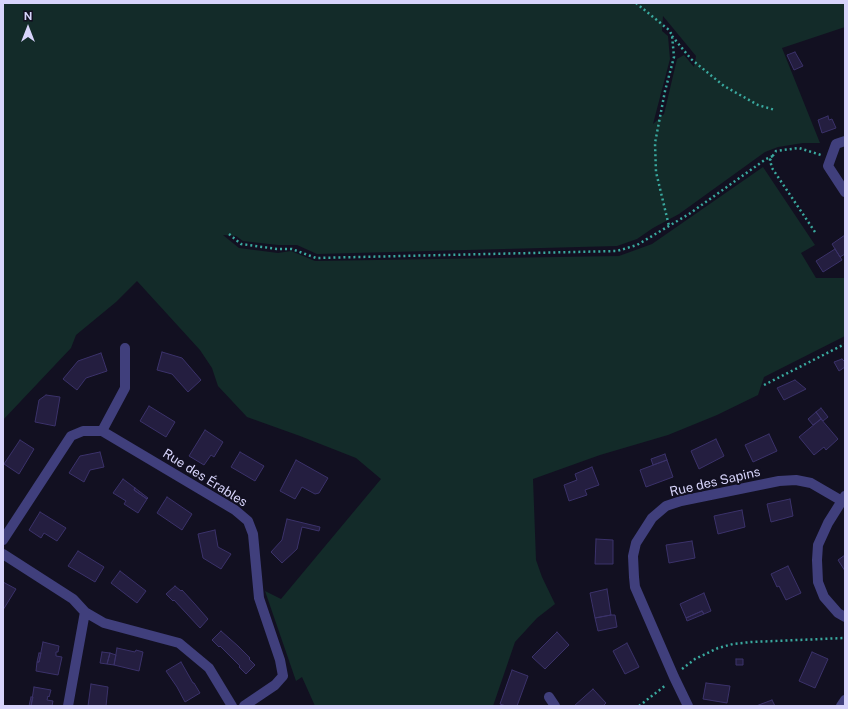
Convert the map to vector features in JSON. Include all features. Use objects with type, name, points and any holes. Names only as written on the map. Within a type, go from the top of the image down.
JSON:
[{"type":"street","points":[[845,141],[836,144],[828,166],[845,192]]},
{"type":"street","points":[[3,540],[71,436],[83,431],[102,431],[125,388],[125,348]]},
{"type":"street","name":"Rue des Érables","points":[[102,431],[235,510],[248,521],[253,534],[259,598],[280,660],[283,676],[275,685],[244,706]]},
{"type":"street","name":"Rue des Sapins","points":[[688,706],[674,678],[640,600],[634,577],[633,556],[636,543],[652,518],[666,506],[681,501],[779,481],[796,480],[811,483],[843,499]]},
{"type":"street","points":[[843,499],[828,523],[818,545],[816,560],[818,582],[824,597],[838,613],[845,617]]},
{"type":"street","points":[[3,554],[73,599],[85,612],[104,623],[180,643],[209,668],[232,706]]},
{"type":"street","points":[[68,706],[85,612]]},
{"type":"street","points":[[549,697],[554,706]]},
{"type":"street","points":[[841,706],[845,700]]},
{"type":"path","points":[[636,3],[669,30],[672,36],[692,59],[724,86],[758,105],[775,110]]},
{"type":"path","points":[[669,226],[656,172],[655,143],[665,91],[674,57],[672,36]]},
{"type":"path","points":[[815,232],[772,168],[770,160],[776,151],[799,148],[830,159]]},
{"type":"path","points":[[229,234],[241,244],[277,249],[292,249],[316,258],[617,251],[638,245],[689,214],[766,159],[773,156]]},
{"type":"path","points":[[764,385],[845,344]]},
{"type":"path","points":[[639,706],[695,659],[718,648],[751,642],[845,638]]},
{"type":"green space","points":[[3,3],[845,3],[845,27],[782,48],[820,143],[803,143],[778,147],[765,152],[679,214],[653,228],[637,239],[617,246],[317,254],[297,245],[278,245],[243,241],[236,236],[223,235],[239,248],[278,253],[291,251],[315,261],[619,256],[652,244],[763,167],[815,245],[801,253],[816,278],[845,278],[845,336],[764,377],[758,395],[717,415],[668,435],[600,455],[533,479],[536,560],[542,577],[555,604],[537,618],[515,642],[493,706],[315,706],[302,677],[296,681],[265,591],[281,599],[381,479],[356,458],[247,417],[218,386],[212,368],[200,350],[137,281],[116,302],[76,335],[71,348],[3,420]],"holes":[[[663,16],[696,56],[694,67],[684,55],[677,59],[664,114],[653,124],[670,59],[668,36],[662,31]]]},
{"type":"building","points":[[795,52],[803,66],[794,70],[787,55]]},
{"type":"building","points":[[828,116],[829,120],[832,119],[836,128],[822,133],[818,120]]},
{"type":"building","points":[[845,235],[845,254],[840,257],[832,244]]},
{"type":"building","points":[[835,249],[842,260],[823,272],[816,261]]},
{"type":"building","points":[[162,352],[182,358],[201,380],[188,392],[172,374],[157,370]]},
{"type":"building","points":[[101,353],[107,371],[86,378],[77,390],[63,379],[78,361]]},
{"type":"building","points":[[842,359],[845,362],[845,367],[839,371],[834,362]]},
{"type":"building","points":[[795,380],[806,389],[784,400],[777,388]]},
{"type":"building","points":[[46,395],[60,397],[55,426],[35,422],[39,400]]},
{"type":"building","points":[[149,406],[175,422],[166,437],[140,421]]},
{"type":"building","points":[[821,408],[828,417],[823,421],[816,412]]},
{"type":"building","points":[[816,412],[821,419],[813,425],[808,419]]},
{"type":"building","points":[[821,419],[838,439],[826,450],[824,447],[814,455],[799,437]]},
{"type":"building","points":[[205,430],[223,442],[214,457],[211,455],[204,465],[189,456]]},
{"type":"building","points":[[769,434],[777,451],[753,462],[745,445]]},
{"type":"building","points":[[716,439],[724,456],[699,469],[691,451]]},
{"type":"building","points":[[20,440],[34,449],[19,474],[4,464]]},
{"type":"building","points":[[100,452],[104,467],[90,470],[84,482],[69,473],[80,456]]},
{"type":"building","points":[[240,452],[264,466],[255,481],[231,467]]},
{"type":"building","points":[[665,454],[667,460],[653,465],[651,459]]},
{"type":"building","points":[[296,460],[328,478],[319,493],[315,494],[302,487],[295,499],[280,491]]},
{"type":"building","points":[[667,460],[673,477],[646,487],[640,470]]},
{"type":"building","points":[[592,467],[599,485],[585,490],[587,495],[569,501],[564,485],[577,480],[575,474]]},
{"type":"building","points":[[123,479],[135,488],[134,490],[147,499],[138,513],[124,504],[126,501],[113,493]]},
{"type":"building","points":[[135,488],[148,498],[147,499],[134,490]]},
{"type":"building","points":[[167,497],[192,514],[182,530],[157,513]]},
{"type":"building","points":[[790,499],[793,516],[771,522],[767,504]]},
{"type":"building","points":[[742,510],[745,527],[718,534],[714,516]]},
{"type":"building","points":[[40,512],[66,528],[57,541],[44,533],[41,538],[29,530]]},
{"type":"building","points":[[287,519],[320,527],[319,531],[302,527],[297,549],[282,563],[271,552],[282,540]]},
{"type":"building","points":[[215,530],[218,547],[231,554],[221,569],[203,558],[198,534]]},
{"type":"building","points":[[596,539],[613,540],[613,564],[595,564]]},
{"type":"building","points":[[692,541],[695,558],[669,563],[666,545]]},
{"type":"building","points":[[78,551],[104,567],[95,582],[68,566]]},
{"type":"building","points":[[845,555],[845,571],[838,560]]},
{"type":"building","points":[[788,566],[801,593],[786,600],[779,586],[777,587],[771,574]]},
{"type":"building","points":[[120,571],[146,591],[137,603],[111,583]]},
{"type":"building","points":[[3,582],[16,589],[3,610]]},
{"type":"building","points":[[175,586],[181,591],[182,590],[208,619],[200,628],[174,600],[173,601],[166,594]]},
{"type":"building","points":[[607,589],[611,615],[595,618],[590,593]]},
{"type":"building","points":[[704,593],[711,611],[704,614],[702,611],[686,618],[680,604]]},
{"type":"building","points":[[702,611],[704,614],[687,621],[686,618]]},
{"type":"building","points":[[615,615],[617,627],[598,631],[595,618]]},
{"type":"building","points":[[221,631],[250,658],[249,659],[255,665],[246,674],[220,646],[219,647],[212,640]]},
{"type":"building","points":[[557,632],[569,645],[545,669],[532,657]]},
{"type":"building","points":[[43,642],[59,646],[56,656],[62,657],[58,675],[36,671]]},
{"type":"building","points":[[627,643],[639,667],[625,674],[613,651]]},
{"type":"building","points":[[117,648],[135,652],[136,650],[143,652],[139,671],[114,665]]},
{"type":"building","points":[[102,652],[110,653],[107,664],[100,663]]},
{"type":"building","points":[[812,652],[828,659],[815,688],[799,681]]},
{"type":"building","points":[[39,653],[41,653],[39,662],[37,662]]},
{"type":"building","points":[[110,653],[116,655],[114,665],[107,664]]},
{"type":"building","points":[[736,659],[743,659],[743,665],[736,665]]},
{"type":"building","points":[[181,662],[200,693],[185,702],[166,671]]},
{"type":"building","points":[[512,670],[528,676],[517,706],[506,706],[500,704]]},
{"type":"building","points":[[706,683],[730,686],[727,703],[703,699]]},
{"type":"building","points":[[91,684],[108,687],[106,706],[88,706]]},
{"type":"building","points":[[34,687],[51,690],[47,700],[53,701],[52,706],[31,706]]},
{"type":"building","points":[[593,689],[606,703],[603,706],[574,706]]},
{"type":"building","points":[[31,697],[33,697],[31,706],[29,706]]},
{"type":"building","points":[[772,700],[775,706],[756,706]]}]
